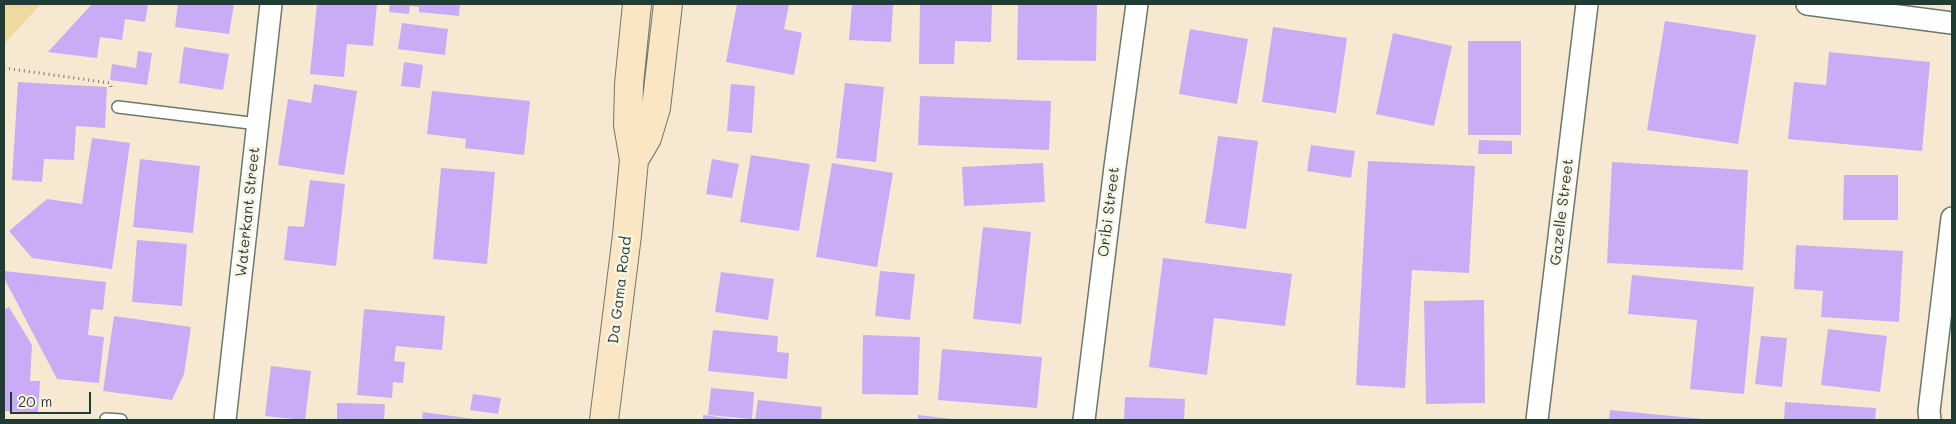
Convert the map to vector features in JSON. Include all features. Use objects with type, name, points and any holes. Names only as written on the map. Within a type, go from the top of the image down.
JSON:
[{"type":"street","name":"Waterkant Street","points":[[225,420],[271,4]]},
{"type":"street","name":"Da Gama Road","points":[[604,420],[626,245],[634,160],[628,125],[629,84],[637,4]]},
{"type":"street","name":"Da Gama Road","points":[[634,160],[647,138],[656,108],[668,4]]},
{"type":"street","name":"Oribi Street","points":[[1084,420],[1113,177],[1137,4]]},
{"type":"street","name":"Gazelle Street","points":[[1537,420],[1587,4]]},
{"type":"street","points":[[1807,4],[1952,24]]},
{"type":"street","points":[[1930,420],[1929,411],[1952,218]]},
{"type":"lane","points":[[118,106],[258,124]]},
{"type":"lane","points":[[106,418],[121,420]]},
{"type":"path","points":[[4,68],[110,83],[118,106]]},
{"type":"sand","points":[[4,4],[41,4],[4,44]]},
{"type":"building","points":[[92,4],[148,4],[145,22],[125,19],[122,40],[100,37],[97,58],[48,52]]},
{"type":"building","points":[[178,4],[234,4],[229,34],[175,27]]},
{"type":"building","points":[[317,4],[377,4],[373,46],[347,44],[344,77],[310,74]]},
{"type":"building","points":[[390,4],[460,4],[459,16],[419,12],[419,7],[410,6],[409,14],[389,12]]},
{"type":"building","points":[[737,4],[789,4],[784,29],[802,33],[794,75],[726,62]]},
{"type":"building","points":[[852,4],[893,4],[891,42],[849,40]]},
{"type":"building","points":[[920,4],[992,4],[991,42],[955,41],[954,64],[919,64]]},
{"type":"building","points":[[1018,4],[1097,4],[1096,61],[1017,60]]},
{"type":"building","points":[[1665,21],[1756,35],[1738,144],[1647,130]]},
{"type":"building","points":[[402,23],[448,29],[445,55],[398,49]]},
{"type":"building","points":[[1273,27],[1347,38],[1336,113],[1262,102]]},
{"type":"building","points":[[1190,29],[1248,39],[1237,104],[1179,94]]},
{"type":"building","points":[[1393,33],[1452,46],[1434,126],[1376,114]]},
{"type":"building","points":[[1468,41],[1521,41],[1521,135],[1468,135]]},
{"type":"building","points":[[184,47],[229,54],[223,90],[179,83]]},
{"type":"building","points":[[138,51],[152,53],[147,85],[110,80],[112,64],[136,68]]},
{"type":"building","points":[[1829,52],[1930,62],[1922,151],[1788,139],[1794,82],[1826,85]]},
{"type":"building","points":[[404,62],[423,65],[420,88],[401,86]]},
{"type":"building","points":[[18,82],[107,87],[105,128],[76,126],[74,160],[44,159],[42,182],[12,180]]},
{"type":"building","points":[[845,83],[884,87],[876,162],[836,158]]},
{"type":"building","points":[[314,84],[357,91],[344,175],[278,165],[288,99],[311,103]]},
{"type":"building","points":[[731,84],[755,86],[752,133],[727,131]]},
{"type":"building","points":[[432,91],[530,101],[524,155],[465,148],[466,139],[427,134]]},
{"type":"building","points":[[920,96],[1051,101],[1049,150],[918,145]]},
{"type":"building","points":[[1218,136],[1258,141],[1246,229],[1205,223]]},
{"type":"building","points":[[92,138],[130,143],[112,269],[32,258],[9,231],[47,199],[82,204]]},
{"type":"building","points":[[1479,140],[1512,141],[1512,154],[1478,154]]},
{"type":"building","points":[[1311,145],[1355,151],[1351,178],[1307,171]]},
{"type":"building","points":[[751,155],[810,164],[799,231],[740,222]]},
{"type":"building","points":[[140,159],[200,166],[193,233],[133,227]]},
{"type":"building","points":[[712,159],[739,164],[732,198],[706,194]]},
{"type":"building","points":[[1368,161],[1475,166],[1469,273],[1412,270],[1405,388],[1356,385]]},
{"type":"building","points":[[1612,162],[1748,170],[1743,270],[1607,263]]},
{"type":"building","points":[[832,163],[893,173],[877,267],[816,257]]},
{"type":"building","points":[[1043,163],[1045,202],[964,206],[962,167]]},
{"type":"building","points":[[441,168],[495,172],[487,264],[433,259]]},
{"type":"building","points":[[1844,175],[1898,175],[1898,220],[1843,220]]},
{"type":"building","points":[[310,180],[345,184],[336,266],[284,260],[288,226],[304,227]]},
{"type":"building","points":[[983,227],[1031,232],[1021,324],[973,319]]},
{"type":"building","points":[[137,240],[187,244],[182,306],[132,302]]},
{"type":"building","points":[[1796,245],[1903,251],[1899,322],[1821,317],[1823,291],[1794,289]]},
{"type":"building","points":[[1163,258],[1292,274],[1285,326],[1214,318],[1207,375],[1149,367]]},
{"type":"building","points":[[4,271],[106,282],[103,310],[91,309],[88,335],[104,337],[99,383],[57,379],[4,278]]},
{"type":"building","points":[[880,271],[915,274],[910,320],[875,316]]},
{"type":"building","points":[[721,272],[774,279],[768,320],[715,312]]},
{"type":"building","points":[[1632,275],[1754,287],[1744,394],[1690,389],[1697,320],[1628,314]]},
{"type":"building","points":[[1484,300],[1485,403],[1426,404],[1424,301]]},
{"type":"building","points":[[9,307],[32,345],[30,381],[40,381],[38,413],[4,411],[4,310]]},
{"type":"building","points":[[364,309],[445,316],[442,350],[396,346],[394,361],[405,362],[403,383],[393,382],[392,398],[357,395]]},
{"type":"building","points":[[114,316],[191,327],[184,374],[172,400],[103,391]]},
{"type":"building","points":[[1828,329],[1887,336],[1880,392],[1821,385]]},
{"type":"building","points":[[713,330],[778,336],[777,352],[789,353],[787,379],[708,371]]},
{"type":"building","points":[[863,335],[920,337],[918,395],[862,394]]},
{"type":"building","points":[[1761,336],[1787,338],[1782,387],[1755,384]]},
{"type":"building","points":[[942,349],[1042,357],[1037,408],[938,400]]},
{"type":"building","points":[[271,366],[311,371],[305,420],[265,416]]},
{"type":"building","points":[[711,388],[754,392],[752,419],[708,415]]},
{"type":"building","points":[[473,394],[501,398],[498,414],[470,410]]},
{"type":"building","points":[[1125,397],[1185,399],[1184,420],[1124,420]]},
{"type":"building","points":[[758,400],[822,407],[821,420],[755,420]]},
{"type":"building","points":[[1785,402],[1876,408],[1875,420],[1784,420]]},
{"type":"building","points":[[337,403],[385,404],[384,420],[337,420]]},
{"type":"building","points":[[1610,410],[1703,419],[1703,420],[1609,420]]},
{"type":"building","points":[[423,412],[474,419],[474,420],[422,420]]},
{"type":"building","points":[[703,415],[734,419],[734,420],[703,420]]},
{"type":"building","points":[[918,415],[953,419],[953,420],[918,420]]}]
